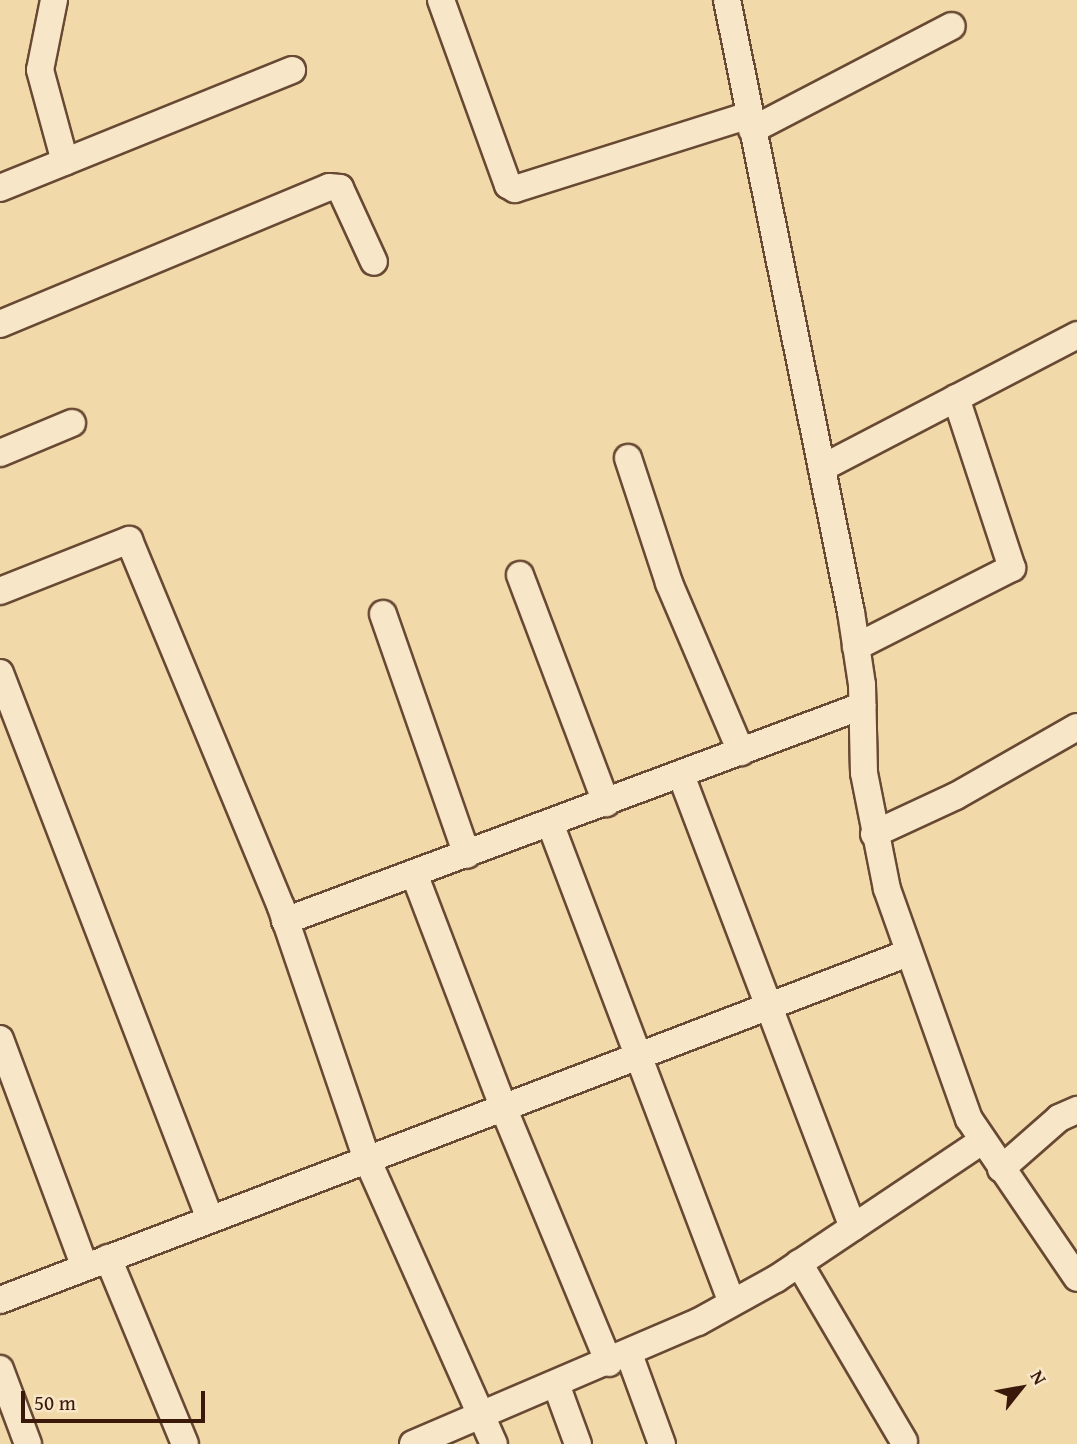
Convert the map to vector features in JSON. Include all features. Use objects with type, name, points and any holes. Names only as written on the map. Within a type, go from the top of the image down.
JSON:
[{"type":"street","points":[[54,0],[40,70],[65,162]]},
{"type":"street","points":[[441,0],[508,185],[515,189],[750,122],[952,26]]},
{"type":"street","points":[[727,0],[856,647],[862,706],[864,773],[874,834],[908,953],[942,1053],[982,1141],[1077,1278]]},
{"type":"street","points":[[0,188],[292,70]]},
{"type":"street","points":[[0,324],[329,187],[340,188],[374,261]]},
{"type":"street","points":[[822,468],[1077,335]]},
{"type":"street","points":[[856,647],[1012,568],[956,398]]},
{"type":"street","points":[[0,453],[72,423]]},
{"type":"street","points":[[628,458],[669,583],[741,752]]},
{"type":"street","points":[[0,591],[129,540],[285,921],[367,1160],[484,1415],[494,1444]]},
{"type":"street","points":[[520,575],[606,803]]},
{"type":"street","points":[[383,614],[467,855]]},
{"type":"street","points":[[0,673],[210,1219]]},
{"type":"street","points":[[285,921],[415,876],[862,706]]},
{"type":"street","points":[[874,834],[956,796],[1077,727]]},
{"type":"street","points":[[681,775],[853,1227]]},
{"type":"street","points":[[550,823],[732,1303]]},
{"type":"street","points":[[415,876],[503,1107],[619,1358],[662,1444]]},
{"type":"street","points":[[0,1300],[908,953]]},
{"type":"street","points":[[0,1039],[96,1263],[185,1444]]},
{"type":"street","points":[[1001,1169],[1059,1118],[1077,1110]]},
{"type":"street","points":[[413,1444],[619,1358],[732,1303],[799,1263],[982,1141]]},
{"type":"street","points":[[799,1263],[904,1441]]},
{"type":"street","points":[[0,1369],[28,1444]]},
{"type":"street","points":[[556,1384],[578,1444]]}]
